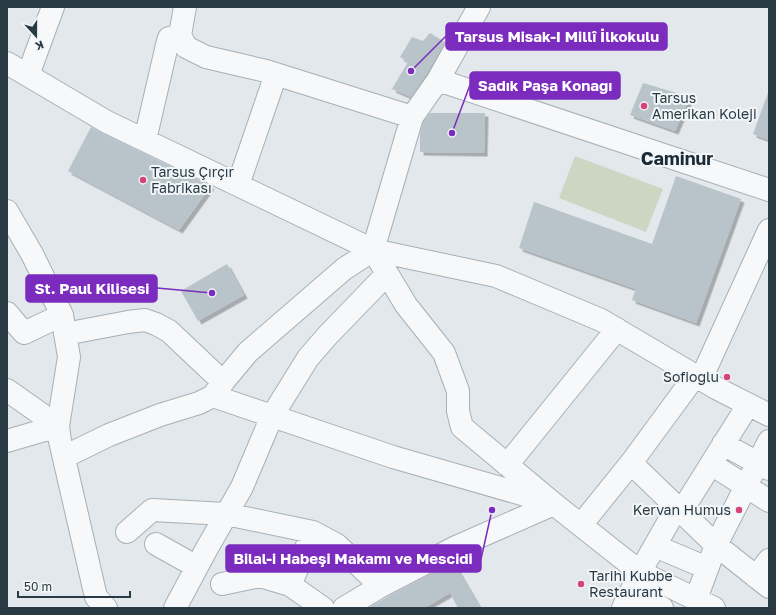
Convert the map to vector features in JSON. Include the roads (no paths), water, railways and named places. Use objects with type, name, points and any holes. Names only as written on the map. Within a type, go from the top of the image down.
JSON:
[{"type":"street","points":[[28,75],[53,7]]},
{"type":"street","points":[[185,7],[180,35],[186,47],[206,58],[276,74],[412,117]]},
{"type":"street","points":[[64,457],[109,435],[199,403],[218,389],[248,352],[344,269],[373,250],[412,117],[438,80],[479,7]]},
{"type":"street","points":[[145,140],[169,38],[180,35]]},
{"type":"street","points":[[7,63],[107,122],[373,250],[496,276],[601,320],[698,378],[769,416]]},
{"type":"street","points":[[238,185],[276,74]]},
{"type":"street","points":[[438,80],[769,190]]},
{"type":"street","points":[[7,211],[32,254],[63,325],[69,358],[58,426],[60,441],[96,597],[106,608]]},
{"type":"street","points":[[581,525],[698,378],[769,230]]},
{"type":"street","points":[[373,250],[406,305],[444,353],[458,391],[458,411],[462,427],[554,504],[640,572],[696,603],[716,545],[746,486],[763,466],[769,441]]},
{"type":"street","points":[[175,608],[242,487],[272,416],[308,358],[387,274]]},
{"type":"street","points":[[7,312],[24,333],[63,325],[145,320],[169,331],[218,389],[272,416],[393,457],[554,504]]},
{"type":"street","points":[[507,465],[617,329]]},
{"type":"street","points":[[7,390],[58,426]]},
{"type":"street","points":[[662,608],[627,600],[640,572],[655,546],[711,464],[748,405]]},
{"type":"street","points":[[7,441],[58,426]]},
{"type":"street","points":[[724,444],[763,466]]},
{"type":"street","points":[[631,463],[716,545],[763,582],[769,560]]},
{"type":"street","points":[[711,464],[769,501]]},
{"type":"street","points":[[344,608],[381,586],[456,547],[554,504]]},
{"type":"street","points":[[127,532],[152,510],[226,514],[313,532],[337,545],[381,586]]},
{"type":"street","points":[[290,585],[313,532]]},
{"type":"street","points":[[156,544],[197,567]]},
{"type":"street","points":[[655,546],[707,568]]},
{"type":"street","points":[[222,584],[260,576],[290,585],[323,608]]},
{"type":"place","name":"Tarsus Misak-I Millî İlkokulu","points":[[411,71]]},
{"type":"place","name":"Tarsus Amerikan Koleji","points":[[644,106]]},
{"type":"place","name":"Sadık Paşa Konağı","points":[[452,133]]},
{"type":"place","name":"Tarsus Çırçır Fabrikası","points":[[143,180]]},
{"type":"place","name":"St. Paul Kilisesi","points":[[212,293]]},
{"type":"place","name":"Sofioğlu","points":[[727,377]]},
{"type":"place","name":"Bilal-i Habeşi Makamı ve Mescidi","points":[[492,510]]},
{"type":"place","name":"Kervan Humus","points":[[739,510]]},
{"type":"place","name":"Tarihi Kubbe Restaurant","points":[[581,584]]},
{"type":"district","name":"Caminur","points":[[677,159]]}]
